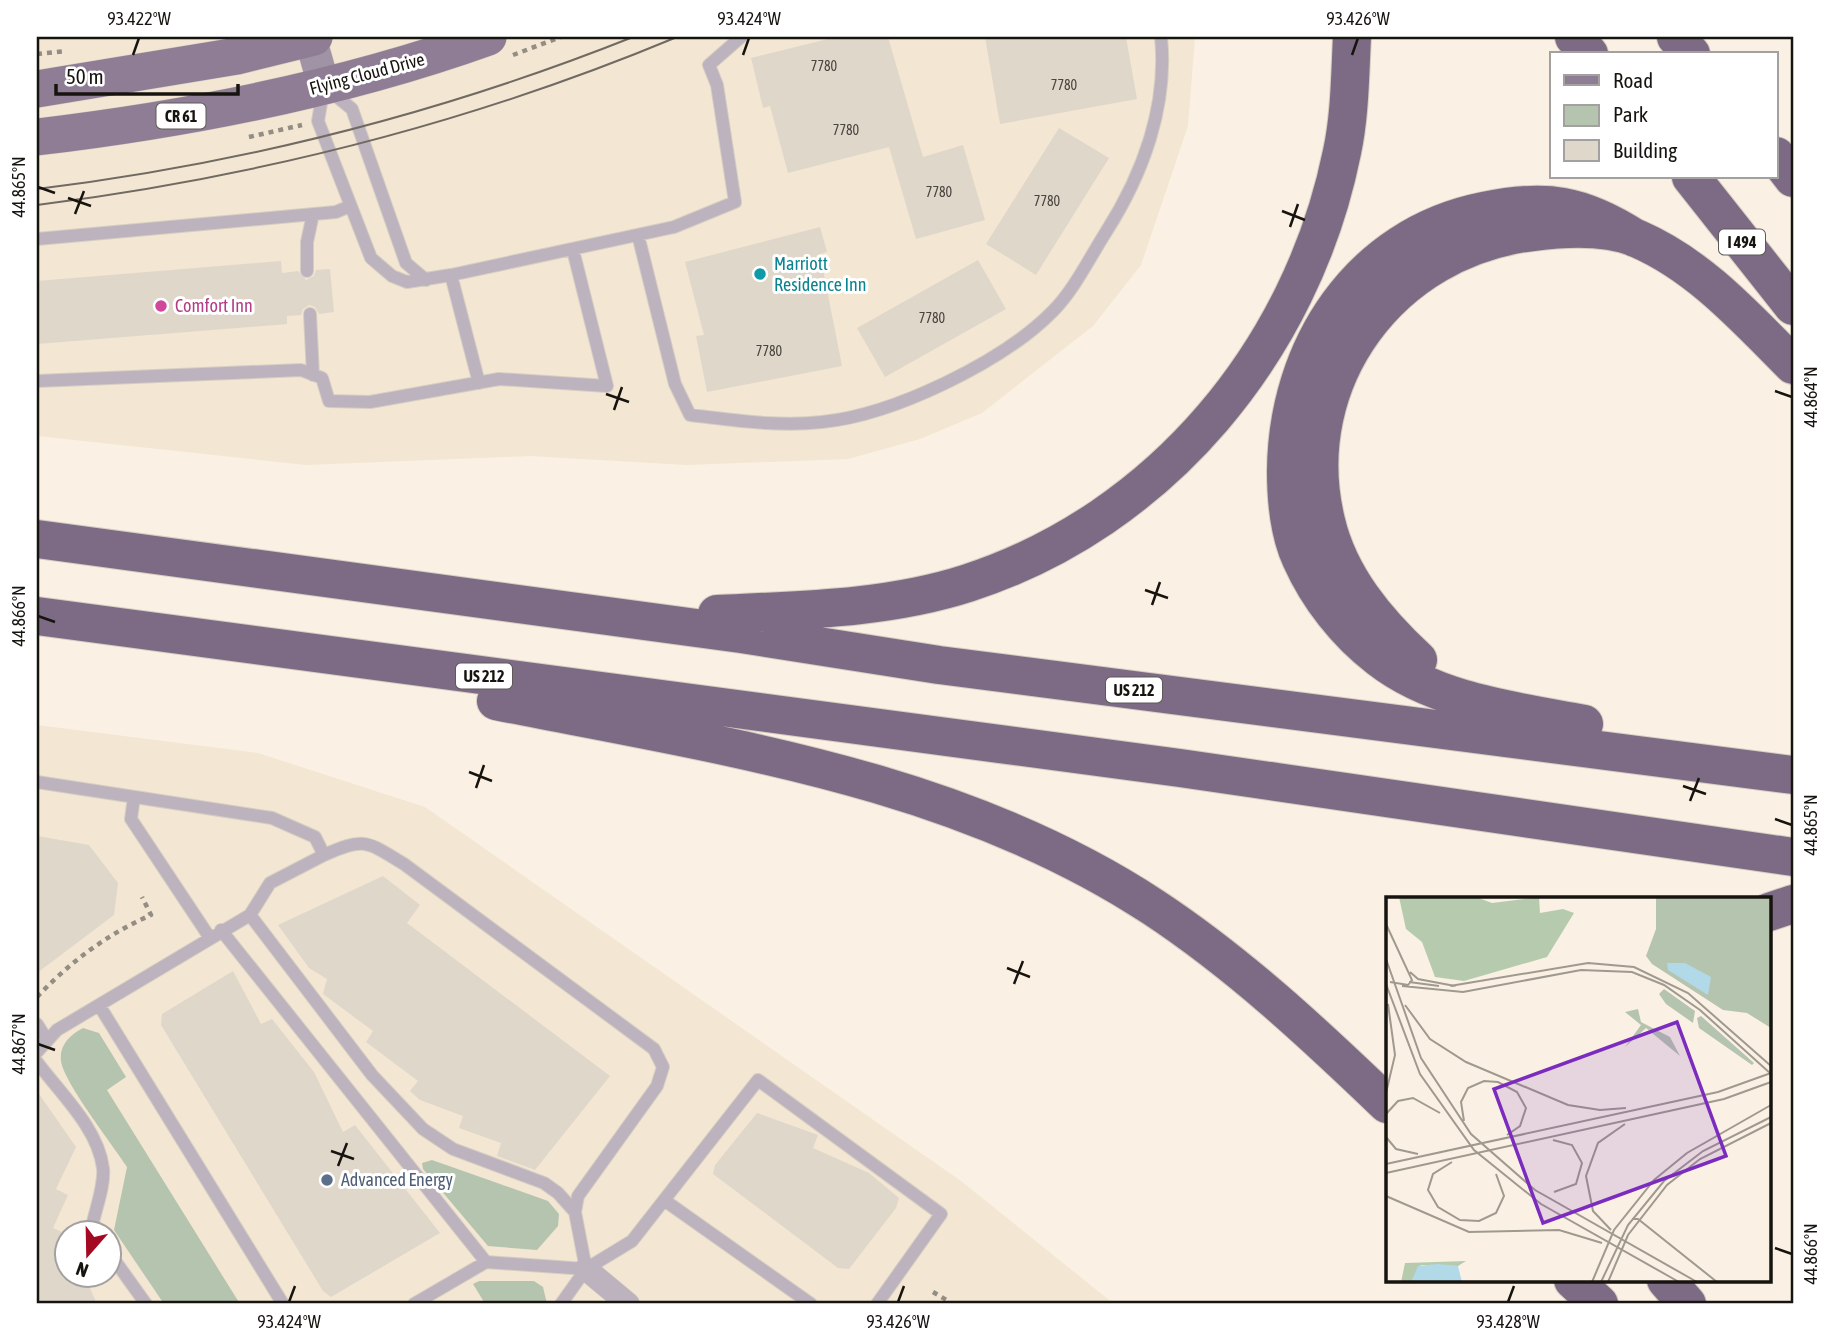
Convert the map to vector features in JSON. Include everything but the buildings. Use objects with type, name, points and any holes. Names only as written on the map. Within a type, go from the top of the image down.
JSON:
[{"type":"highway","points":[[475,599],[708,614],[818,609],[896,599],[967,583],[1030,558],[1091,526],[1143,489],[1194,442],[1236,389],[1272,334],[1304,275],[1342,152],[1352,37]]},
{"type":"highway","points":[[1574,37],[1587,52]]},
{"type":"highway","points":[[1676,37],[1689,52]]},
{"type":"highway","points":[[1778,159],[1793,178]]},
{"type":"highway","name":"I 494","points":[[1692,178],[1793,306]]},
{"type":"highway","points":[[1793,365],[1701,277],[1635,238],[1595,231],[1556,229],[1507,235],[1446,257],[1407,283],[1379,310],[1357,338],[1327,404],[1320,450],[1320,486],[1326,522],[1342,565],[1361,599],[1389,633],[1426,667],[1491,706],[1793,764]]},
{"type":"highway","name":"US 212","points":[[37,539],[1017,675],[1793,775]]},
{"type":"highway","name":"US 212","points":[[37,616],[1180,768],[1793,857]]},
{"type":"highway","points":[[176,634],[800,763],[964,811],[1069,858],[1152,906],[1231,963],[1386,1103]]},
{"type":"highway","points":[[1770,912],[1793,904]]},
{"type":"highway","points":[[1575,1282],[1599,1304]]},
{"type":"highway","points":[[1668,1282],[1687,1304]]},
{"type":"main road","points":[[37,89],[213,61],[312,37]]},
{"type":"main road","name":"Flying Cloud Drive","points":[[37,137],[187,115],[324,86],[439,54],[488,37]]},
{"type":"street","points":[[312,37],[324,86]]},
{"type":"street","points":[[586,1269],[628,1304]]},
{"type":"lane","points":[[426,280],[406,264],[352,109],[324,86],[318,121],[371,258],[380,268],[407,282],[426,280],[674,227],[735,202],[717,85],[709,65],[741,37]]},
{"type":"lane","points":[[638,235],[675,384],[690,415],[764,424],[824,422],[884,407],[944,386],[1001,351],[1054,311],[1111,224],[1139,174],[1161,98],[1161,37]]},
{"type":"lane","points":[[37,239],[336,212],[350,206]]},
{"type":"lane","points":[[307,271],[307,242],[313,214]]},
{"type":"lane","points":[[37,381],[301,370],[322,378],[329,401],[370,402],[499,379],[607,386],[573,250]]},
{"type":"lane","points":[[451,275],[479,383]]},
{"type":"lane","points":[[310,314],[313,375]]},
{"type":"lane","points":[[37,782],[272,818],[315,837],[324,855]]},
{"type":"lane","points":[[134,797],[131,819],[210,938]]},
{"type":"lane","points":[[37,1052],[57,1030],[250,915],[270,883],[355,842],[374,845],[404,864],[654,1049],[663,1068],[657,1086],[578,1196],[575,1212],[586,1269]]},
{"type":"lane","points":[[250,915],[372,1074],[423,1129],[453,1149],[544,1183],[558,1193],[575,1212]]},
{"type":"lane","points":[[221,930],[486,1262]]},
{"type":"lane","points":[[99,1005],[283,1304]]},
{"type":"lane","points":[[37,1024],[47,1040]]},
{"type":"lane","points":[[37,1062],[86,1127],[98,1150],[104,1170],[94,1218]]},
{"type":"lane","points":[[561,1304],[586,1269],[632,1241],[758,1080],[942,1214],[877,1304]]},
{"type":"lane","points":[[664,1200],[811,1304]]},
{"type":"lane","points":[[414,1304],[486,1262],[586,1269]]},
{"type":"lane","points":[[122,1271],[146,1304]]},
{"type":"path","points":[[37,997],[69,965],[128,925],[150,915],[142,897]]},
{"type":"path","points":[[933,1292],[950,1302]]},
{"type":"shaded area","points":[[37,37],[1195,37],[1188,126],[1141,265],[1093,326],[982,413],[920,439],[848,459],[686,465],[531,456],[306,465],[37,436]]},
{"type":"shaded area","points":[[37,725],[258,753],[425,807],[961,1181],[1114,1304],[37,1304]]},
{"type":"green space","points":[[83,1028],[99,1033],[126,1077],[107,1090],[240,1304],[164,1304],[122,1242],[122,1218],[116,1218],[127,1167],[64,1071],[62,1050],[66,1041]]},
{"type":"green space","points":[[432,1160],[548,1201],[559,1214],[558,1226],[537,1250],[488,1246],[423,1169],[422,1163]]},
{"type":"green space","points":[[479,1281],[534,1281],[543,1287],[547,1304],[481,1304],[484,1302],[473,1284]]},
{"type":"tram line","points":[[37,189],[189,165],[340,132],[488,89],[633,37]]},
{"type":"tram line","points":[[37,205],[201,179],[363,143],[521,96],[677,37]]},
{"type":"place","name":"Marriott Residence Inn","points":[[760,274]]},
{"type":"place","name":"Comfort Inn","points":[[161,306]]},
{"type":"place","name":"Advanced Energy","points":[[327,1180]]}]
